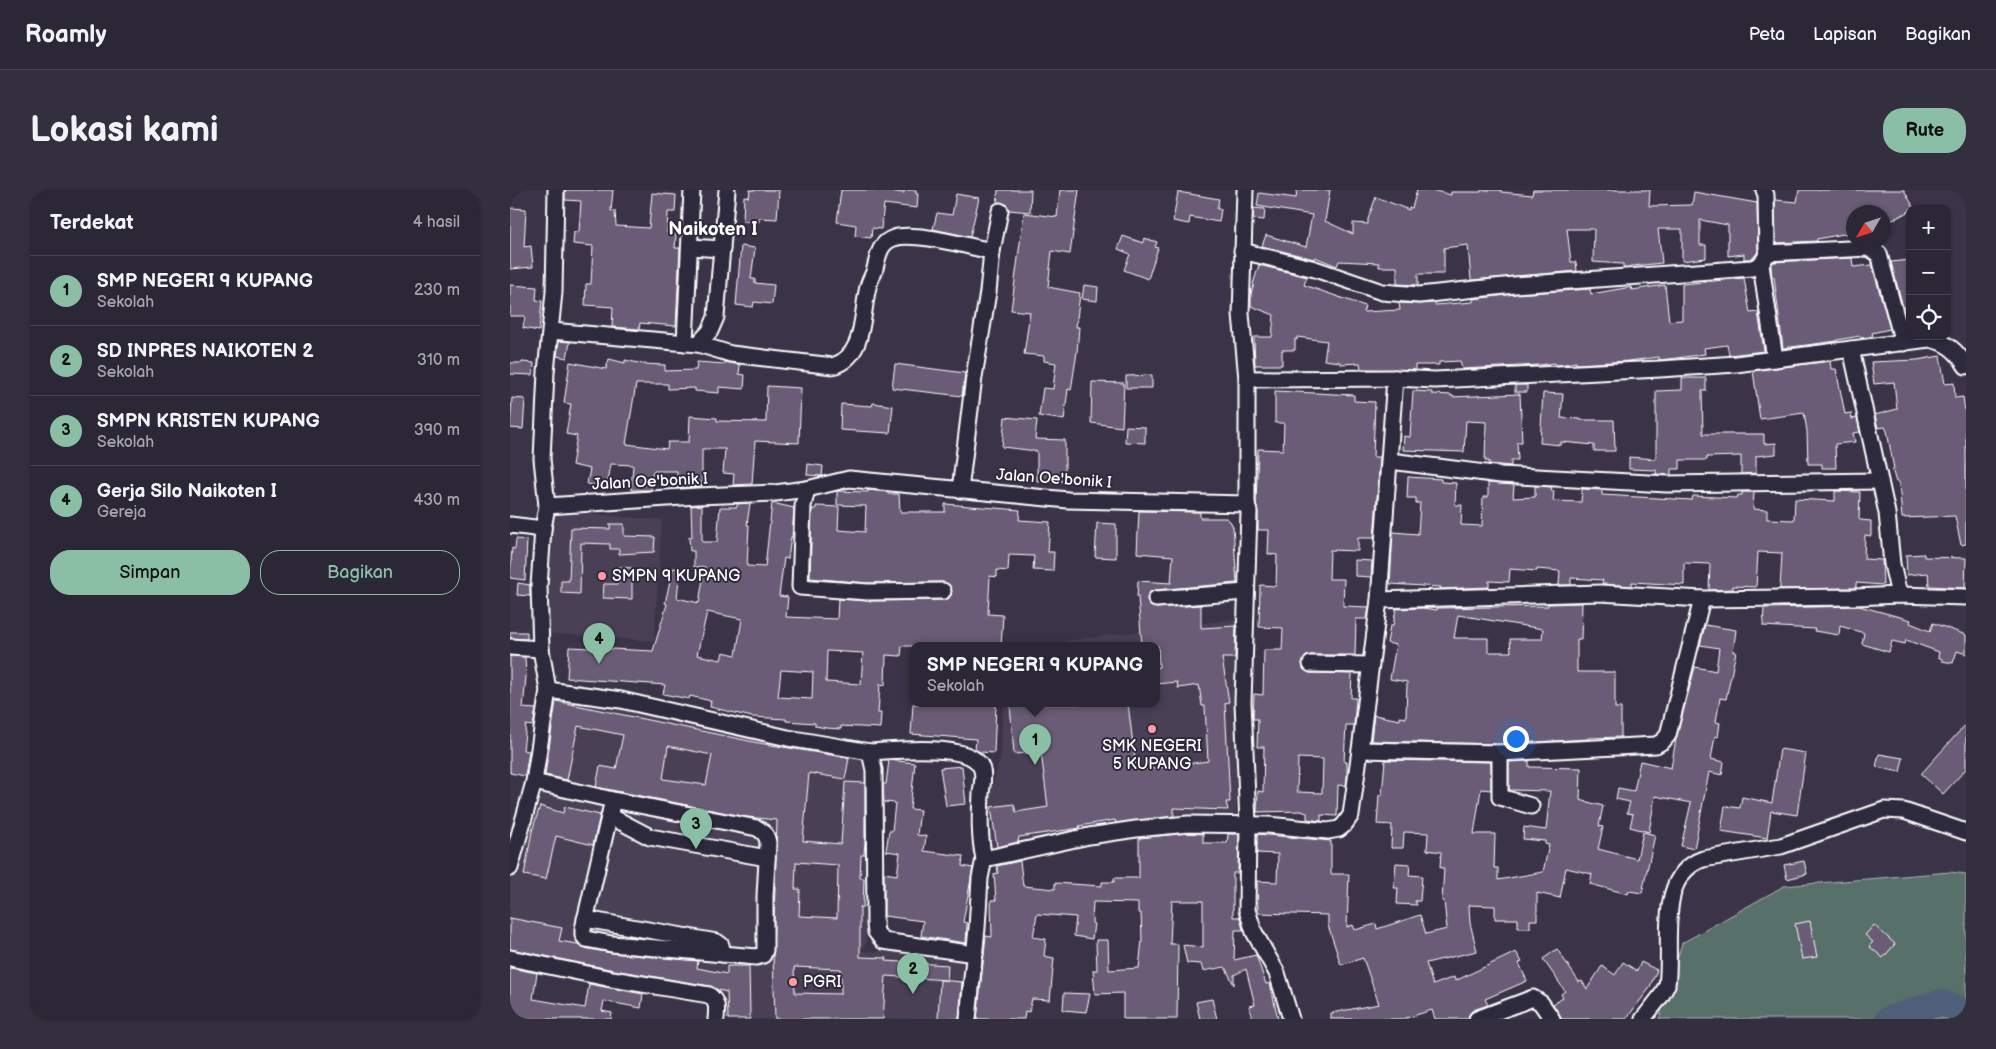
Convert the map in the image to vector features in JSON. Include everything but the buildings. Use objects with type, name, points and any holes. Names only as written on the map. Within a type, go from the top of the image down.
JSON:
[{"type":"street","points":[[510,868],[534,782],[548,690],[542,649],[539,586],[543,529],[547,506],[542,459],[546,372],[554,292],[556,190]]},
{"type":"street","points":[[692,190],[690,247],[692,344]]},
{"type":"street","points":[[692,344],[710,331],[716,317],[727,190]]},
{"type":"street","points":[[1245,190],[1241,314],[1247,379],[1247,504],[1249,512],[1243,702],[1248,824],[1248,917],[1254,932],[1277,973],[1292,1019]]},
{"type":"street","points":[[1764,190],[1766,195],[1764,259],[1775,359]]},
{"type":"street","points":[[960,490],[971,395],[988,292],[992,251],[1000,211]]},
{"type":"street","points":[[551,331],[692,344],[731,354],[762,359],[833,366],[840,364],[852,354],[857,343],[868,286],[881,246],[886,241],[904,236],[992,251]]},
{"type":"street","points":[[690,247],[722,249]]},
{"type":"street","points":[[1242,251],[1315,269],[1382,292],[1419,295],[1514,285],[1736,270],[1752,268],[1764,259],[1869,248],[1878,252],[1890,287],[1903,343]]},
{"type":"street","points":[[1247,379],[1395,378],[1435,380],[1736,364],[1929,340],[1945,344],[1960,356],[1966,366]]},
{"type":"street","points":[[1851,349],[1886,512],[1892,564],[1898,595]]},
{"type":"street","points":[[984,859],[1089,836],[1188,824],[1248,824],[1328,831],[1339,829],[1344,825],[1351,816],[1379,600],[1395,378]]},
{"type":"street","points":[[1390,461],[1501,476],[1666,484],[1880,482]]},
{"type":"street","name":"Jalan Oe'bonik I","points":[[547,506],[697,496],[775,494],[849,479],[1068,500],[1247,504]]},
{"type":"street","points":[[807,489],[803,506],[800,587],[868,592],[943,591]]},
{"type":"street","points":[[510,525],[543,529]]},
{"type":"street","points":[[1156,599],[1246,592]]},
{"type":"street","points":[[1379,600],[1600,593],[1702,599],[1898,595],[1966,597]]},
{"type":"street","points":[[1360,750],[1500,753],[1656,745],[1663,741],[1668,734],[1702,599]]},
{"type":"street","points":[[510,647],[542,649]]},
{"type":"street","points":[[1311,664],[1370,665]]},
{"type":"street","points":[[548,690],[621,700],[788,738],[870,752],[941,750],[970,755],[975,759],[982,771],[979,824],[980,842],[984,859],[980,878],[968,1019]]},
{"type":"street","points":[[870,752],[874,770],[875,924],[878,936],[883,941],[974,954]]},
{"type":"street","points":[[1500,753],[1500,797],[1531,806]]},
{"type":"street","points":[[534,782],[613,800],[757,828],[764,833],[768,838],[765,953],[760,957],[756,957],[612,944],[586,939],[583,932],[585,919],[613,800]]},
{"type":"street","points":[[1643,1019],[1662,996],[1667,985],[1670,899],[1680,877],[1694,862],[1704,858],[1781,846],[1884,810],[1904,811],[1966,832]]},
{"type":"street","points":[[610,816],[650,837],[767,858]]},
{"type":"street","points":[[510,958],[612,979],[709,995],[717,1005],[716,1019]]},
{"type":"street","points":[[1477,1019],[1533,998],[1541,1003],[1552,1019]]},
{"type":"shaded area","name":"SMPN 9 KUPANG","points":[[550,511],[662,520],[654,641],[542,633]]},
{"type":"shaded area","name":"SMK NEGERI 5 KUPANG","points":[[1238,619],[1236,817],[1082,828],[1081,823],[1081,830],[1012,849],[1002,851],[990,845],[984,834],[989,799],[1001,756],[1003,707],[1160,707],[1160,642],[1064,641]]},
{"type":"shaded area","points":[[553,695],[866,759],[872,891],[866,943],[862,951],[965,954],[964,1019],[723,1019],[724,994],[665,985],[510,954],[510,884],[530,813]]},
{"type":"green space","points":[[1950,872],[1966,874],[1966,1019],[1659,1019],[1682,943],[1784,886]]},
{"type":"waterway","points":[[1888,1019],[1940,1002],[1966,1012]]},
{"type":"place","name":"SMPN 9 KUPANG","points":[[602,576]]},
{"type":"place","name":"Gerja Silo Naikoten I","points":[[599,664]]},
{"type":"place","name":"SMK NEGERI 5 KUPANG","points":[[1152,729]]},
{"type":"place","name":"SMP NEGERI 9 KUPANG","points":[[1035,765]]},
{"type":"place","name":"SMPN KRISTEN KUPANG","points":[[696,849]]},
{"type":"place","name":"PGRI","points":[[793,982]]},
{"type":"place","name":"SD INPRES NAIKOTEN 2","points":[[913,994]]},
{"type":"district","name":"Naikoten I","points":[[713,229]]}]
